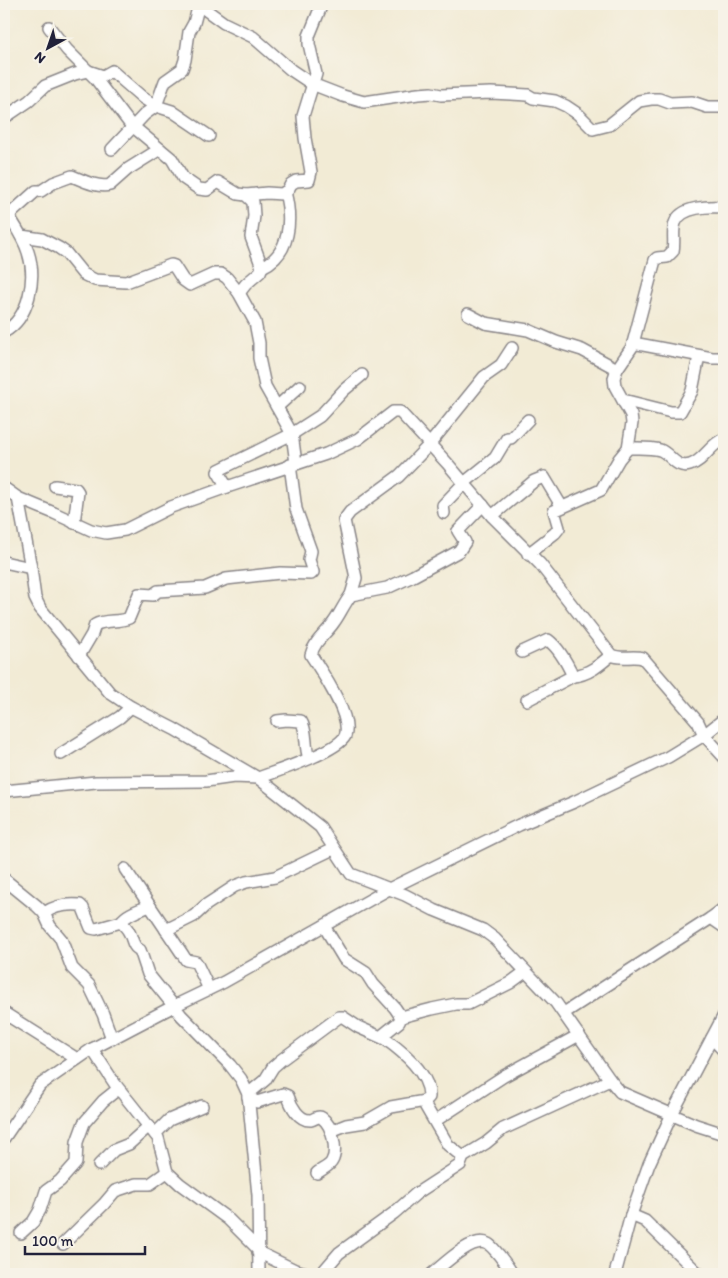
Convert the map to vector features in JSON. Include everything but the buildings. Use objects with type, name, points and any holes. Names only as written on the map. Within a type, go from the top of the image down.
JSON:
[{"type":"street","points":[[112,149],[156,106],[165,81],[180,70],[184,64],[189,32],[194,23],[199,4]]},
{"type":"street","points":[[203,4],[206,10],[224,23],[253,37],[291,70],[312,84],[364,102],[425,94],[491,93],[528,95],[533,98],[555,101],[566,106],[578,114],[593,129],[609,125],[639,102],[651,99],[659,99],[670,103],[692,102],[707,107],[724,108]]},
{"type":"street","points":[[49,27],[67,50],[96,78],[133,127],[172,159],[183,178],[199,189],[207,190],[218,182],[238,194],[282,194],[296,181],[309,180],[311,172],[305,138],[304,116],[316,74],[309,36],[322,4]]},
{"type":"street","points":[[4,118],[29,101],[45,86],[75,74],[88,72],[103,76],[112,71],[143,98],[156,106],[172,111],[209,136]]},
{"type":"street","points":[[4,332],[11,328],[24,311],[30,284],[31,268],[29,253],[6,212],[36,191],[41,191],[53,183],[72,176],[92,184],[110,185],[128,169],[160,149]]},
{"type":"street","points":[[239,293],[260,272],[262,267],[277,255],[285,242],[290,217],[285,192]]},
{"type":"street","points":[[246,195],[253,202],[254,216],[251,237],[262,267]]},
{"type":"street","points":[[528,554],[559,528],[554,510],[601,490],[619,459],[628,448],[632,423],[631,416],[615,386],[614,378],[617,369],[633,343],[655,260],[667,257],[673,251],[674,229],[678,219],[686,212],[700,207],[724,207]]},
{"type":"street","points":[[21,236],[42,239],[59,248],[66,253],[83,274],[95,280],[126,282],[171,265],[174,266],[186,284],[190,285],[214,274],[221,274],[227,278],[239,293],[255,322],[259,343],[259,358],[265,386],[292,434],[296,508],[311,552],[309,560],[313,572],[311,574],[280,573],[226,579],[205,588],[176,588],[158,591],[153,595],[139,594],[129,618],[100,622],[95,625],[79,656]]},
{"type":"street","points":[[468,314],[485,323],[528,330],[556,342],[582,350],[617,369]]},
{"type":"street","points":[[633,343],[699,356],[724,358]]},
{"type":"street","points":[[4,791],[96,782],[206,781],[234,777],[258,778],[309,758],[334,745],[344,737],[346,726],[340,707],[311,655],[313,647],[335,621],[342,606],[351,595],[356,578],[344,520],[350,512],[399,476],[430,445],[484,377],[501,365],[512,348]]},
{"type":"street","points":[[624,403],[627,401],[671,412],[680,412],[692,391],[699,356]]},
{"type":"street","points":[[227,487],[218,472],[219,470],[292,434],[320,416],[344,390],[362,375]]},
{"type":"street","points":[[277,407],[300,386]]},
{"type":"street","points":[[4,488],[18,498],[54,512],[91,530],[106,533],[125,530],[171,507],[326,454],[358,440],[394,412],[400,412],[492,516],[540,564],[611,655],[620,658],[636,656],[642,658],[698,722],[704,735],[724,757]]},
{"type":"street","points":[[444,513],[443,505],[495,458],[507,438],[511,438],[528,420]]},
{"type":"street","points":[[628,448],[662,451],[678,464],[688,466],[694,463],[717,441],[724,439]]},
{"type":"street","points":[[492,516],[534,481],[544,477],[562,506]]},
{"type":"street","points":[[55,486],[76,489],[78,492],[74,523]]},
{"type":"street","points":[[18,498],[35,598],[40,608],[110,693],[258,778],[320,827],[351,874],[483,930],[495,939],[564,1013],[620,1092],[650,1103],[696,1125],[724,1134]]},
{"type":"street","points":[[351,595],[387,588],[459,551],[464,542],[458,531],[483,505]]},
{"type":"street","points":[[4,562],[31,568]]},
{"type":"street","points":[[522,652],[548,640],[554,644],[569,666],[573,676]]},
{"type":"street","points":[[527,700],[573,676],[579,676],[599,666],[611,655]]},
{"type":"street","points":[[61,754],[120,717],[132,707]]},
{"type":"street","points":[[4,1138],[40,1085],[92,1049],[209,989],[389,889],[519,825],[668,757],[704,735],[724,719]]},
{"type":"street","points":[[277,721],[300,722],[304,726],[306,750],[309,758]]},
{"type":"street","points":[[166,930],[194,916],[206,905],[235,886],[275,877],[333,849]]},
{"type":"street","points":[[125,869],[186,960],[196,962],[209,989]]},
{"type":"street","points":[[4,878],[28,897],[44,913],[50,926],[61,939],[72,968],[89,985],[103,1014],[112,1039]]},
{"type":"street","points":[[44,913],[68,905],[80,905],[91,928],[96,929],[121,922],[129,914],[150,906]]},
{"type":"street","points":[[564,1013],[724,908]]},
{"type":"street","points":[[711,918],[724,926]]},
{"type":"street","points":[[121,922],[130,932],[135,947],[140,950],[148,974],[198,1033],[230,1065],[241,1079],[248,1095],[258,1195],[259,1274]]},
{"type":"street","points":[[324,926],[344,959],[366,973],[401,1017]]},
{"type":"street","points":[[401,1017],[456,1004],[468,1004],[510,983],[525,972]]},
{"type":"street","points":[[4,1013],[77,1059]]},
{"type":"street","points":[[615,1274],[631,1215],[649,1164],[672,1114],[724,1015]]},
{"type":"street","points":[[248,1095],[265,1080],[273,1067],[281,1060],[339,1017],[343,1017],[358,1027],[385,1039],[409,1057],[418,1069],[429,1091],[429,1097],[425,1101],[391,1107],[365,1122],[346,1125],[332,1131]]},
{"type":"street","points":[[385,1039],[384,1034],[399,1022],[401,1017]]},
{"type":"street","points":[[435,1121],[504,1076],[579,1035]]},
{"type":"street","points":[[712,1038],[724,1051]]},
{"type":"street","points":[[92,1049],[118,1089],[158,1138],[167,1172],[180,1184],[228,1219],[258,1251],[295,1270],[310,1274]]},
{"type":"street","points":[[320,1274],[339,1253],[394,1213],[417,1193],[460,1165],[463,1157],[486,1143],[503,1129],[610,1080]]},
{"type":"street","points":[[21,1233],[33,1222],[40,1210],[46,1191],[60,1182],[76,1163],[77,1142],[84,1123],[103,1101],[118,1089]]},
{"type":"street","points":[[248,1095],[257,1102],[283,1094],[288,1096],[301,1118],[309,1120],[318,1117],[322,1118],[332,1131],[335,1154],[332,1162],[317,1173]]},
{"type":"street","points":[[425,1101],[426,1107],[448,1145],[463,1157]]},
{"type":"street","points":[[99,1165],[114,1150],[129,1144],[169,1120],[202,1106]]},
{"type":"street","points":[[63,1244],[104,1204],[115,1190],[136,1184],[150,1184],[167,1172]]},
{"type":"street","points":[[631,1215],[645,1221],[699,1274]]},
{"type":"street","points":[[432,1274],[469,1245],[480,1242],[488,1244],[508,1266],[512,1274]]}]
